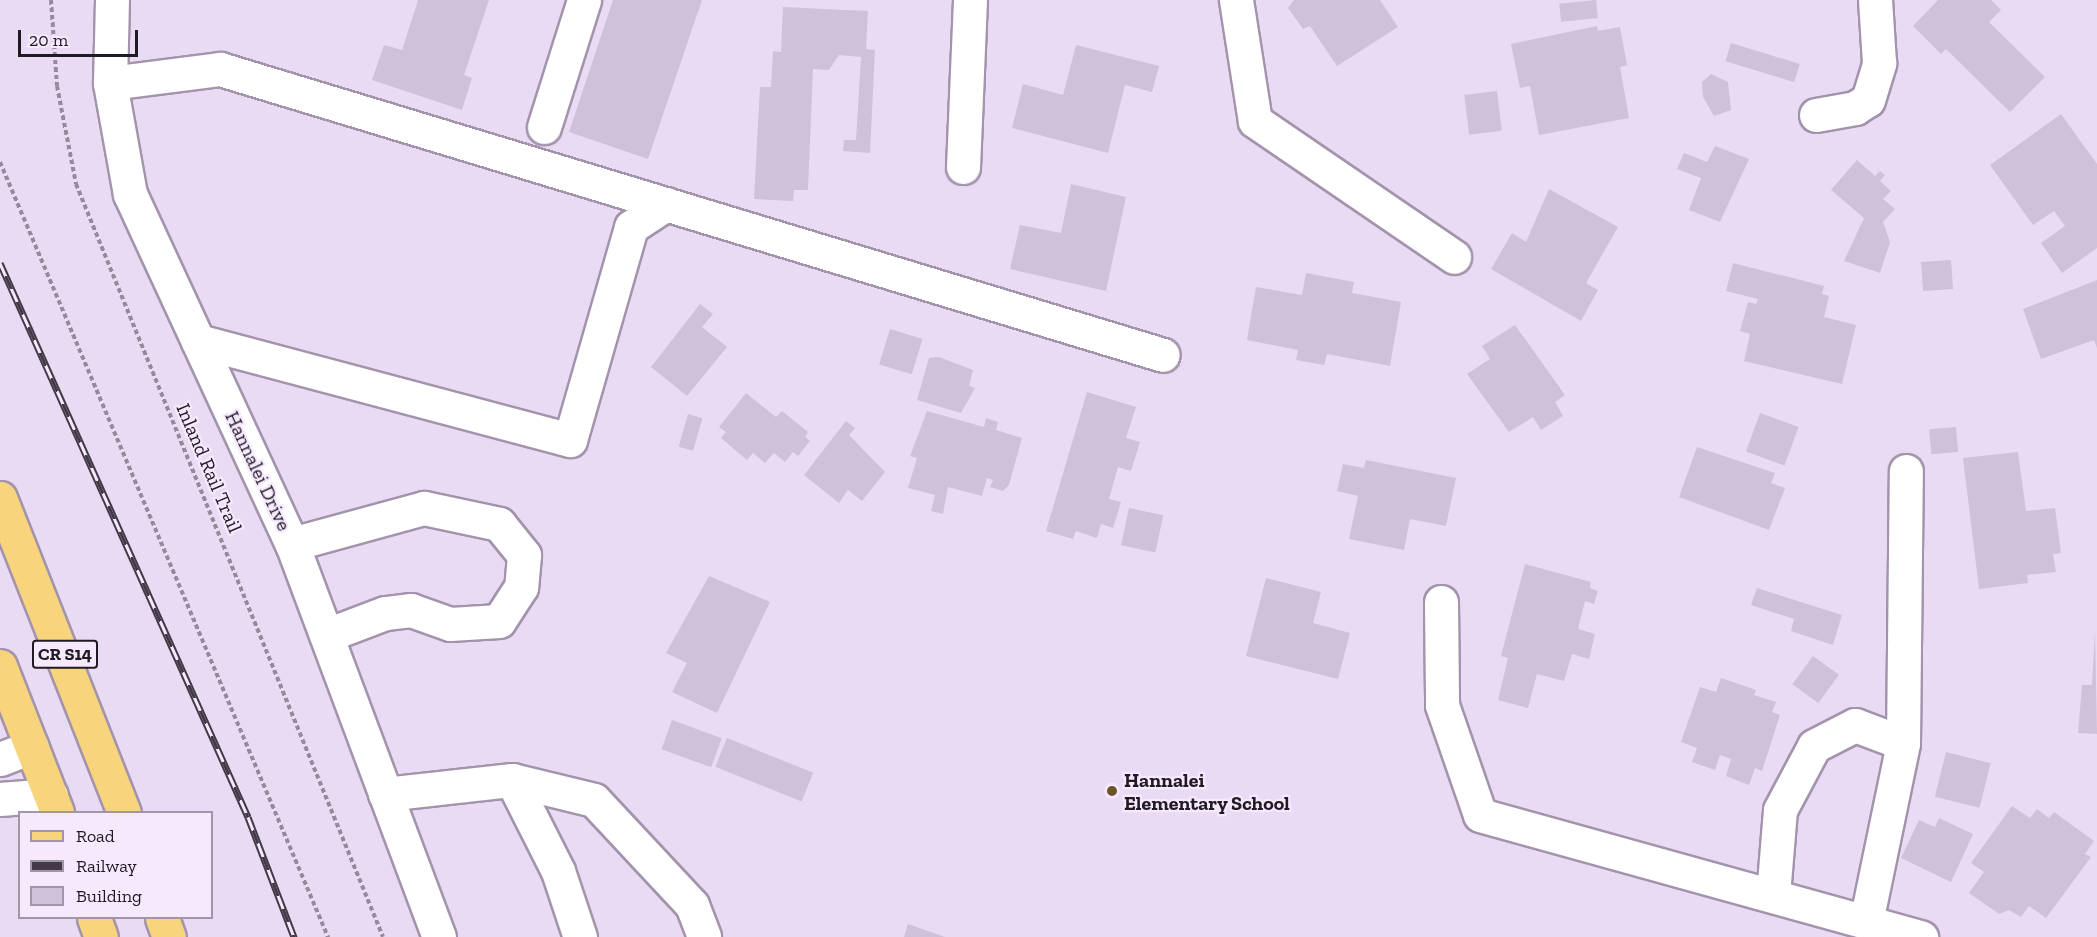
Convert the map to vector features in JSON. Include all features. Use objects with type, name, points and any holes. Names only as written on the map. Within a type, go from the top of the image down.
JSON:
[{"type":"main road","name":"CR S14","points":[[0,498],[123,811]]},
{"type":"main road","name":"CR S14","points":[[0,666],[54,804]]},
{"type":"main road","points":[[94,919],[102,937]]},
{"type":"main road","points":[[162,919],[169,937]]},
{"type":"street","name":"Hannalei Drive","points":[[112,0],[110,83],[130,194],[292,544],[439,937]]},
{"type":"street","points":[[544,127],[584,0]]},
{"type":"street","points":[[963,167],[970,0]]},
{"type":"street","points":[[1236,0],[1255,121],[1454,257]]},
{"type":"street","points":[[1816,115],[1855,108],[1868,100],[1879,63],[1875,0]]},
{"type":"street","points":[[110,83],[220,69],[1163,355]]},
{"type":"street","points":[[198,340],[570,440],[631,227],[666,204]]},
{"type":"street","points":[[1866,922],[1903,743],[1906,471]]},
{"type":"street","points":[[292,544],[424,508],[499,524],[524,555],[521,588],[499,621],[450,624],[411,610],[385,613],[327,635]]},
{"type":"street","points":[[1441,602],[1442,705],[1480,815],[1921,937]]},
{"type":"street","points":[[1773,895],[1780,810],[1814,746],[1855,725],[1903,743]]},
{"type":"street","points":[[0,759],[32,747]]},
{"type":"street","points":[[385,794],[512,780],[594,800],[692,905],[704,937]]},
{"type":"street","points":[[512,780],[558,871],[580,937]]},
{"type":"street","points":[[0,799],[54,804]]},
{"type":"path","name":"Inland Rail Trail","points":[[51,0],[57,86],[76,184],[383,937]]},
{"type":"path","points":[[0,162],[328,937]]},
{"type":"building","points":[[418,0],[489,0],[464,75],[472,78],[462,110],[372,80],[384,45],[402,50]]},
{"type":"building","points":[[613,0],[702,0],[648,159],[569,132]]},
{"type":"building","points":[[1294,0],[1380,0],[1398,27],[1337,66],[1310,26],[1303,29],[1288,8]]},
{"type":"building","points":[[1596,0],[1598,18],[1561,22],[1559,4]]},
{"type":"building","points":[[1938,0],[1991,0],[2001,10],[1989,22],[2045,77],[2010,112],[1946,49],[1941,54],[1913,26]]},
{"type":"building","points":[[783,7],[868,11],[866,49],[875,50],[870,153],[843,151],[844,140],[856,140],[861,57],[839,55],[829,70],[813,69],[808,190],[794,190],[793,201],[754,199],[760,87],[771,87],[773,51],[781,52]]},
{"type":"building","points":[[1597,26],[1598,31],[1620,27],[1627,65],[1620,67],[1629,118],[1539,135],[1530,86],[1520,88],[1511,44]]},
{"type":"building","points":[[1731,43],[1800,64],[1794,82],[1725,61]]},
{"type":"building","points":[[1076,45],[1159,66],[1152,92],[1125,85],[1108,153],[1012,128],[1023,84],[1063,95]]},
{"type":"building","points":[[1711,74],[1728,82],[1731,110],[1714,116],[1703,97],[1702,82]]},
{"type":"building","points":[[1497,91],[1502,131],[1469,135],[1464,95]]},
{"type":"building","points":[[2061,114],[2097,164],[2097,248],[2062,273],[2041,243],[2065,226],[2054,211],[2033,225],[1990,165]]},
{"type":"building","points":[[1715,146],[1749,159],[1720,222],[1689,210],[1701,178],[1677,169],[1684,153],[1707,162]]},
{"type":"building","points":[[1857,160],[1875,176],[1880,171],[1885,175],[1880,181],[1891,191],[1883,199],[1895,209],[1883,222],[1890,242],[1880,273],[1844,261],[1864,218],[1831,190]]},
{"type":"building","points":[[1071,184],[1126,197],[1106,291],[1010,269],[1020,225],[1061,233]]},
{"type":"building","points":[[1549,189],[1618,227],[1586,283],[1598,290],[1581,321],[1491,269],[1512,233],[1526,242]]},
{"type":"building","points":[[1951,260],[1953,289],[1923,291],[1921,262]]},
{"type":"building","points":[[1733,263],[1824,286],[1822,294],[1829,296],[1824,317],[1856,325],[1842,384],[1744,361],[1750,334],[1740,331],[1748,302],[1756,304],[1758,299],[1726,291]]},
{"type":"building","points":[[1306,273],[1354,282],[1352,293],[1401,302],[1390,366],[1327,354],[1324,365],[1296,360],[1298,350],[1247,340],[1256,287],[1302,295]]},
{"type":"building","points":[[2097,280],[2097,348],[2094,340],[2041,359],[2023,309]]},
{"type":"building","points":[[700,304],[713,314],[702,327],[727,347],[687,396],[651,367]]},
{"type":"building","points":[[1515,325],[1565,395],[1555,402],[1563,416],[1541,430],[1533,417],[1509,432],[1467,374],[1490,359],[1482,346]]},
{"type":"building","points":[[890,329],[923,339],[912,374],[879,364]]},
{"type":"building","points":[[939,357],[973,370],[969,386],[975,388],[961,413],[917,400],[929,358]]},
{"type":"building","points":[[1087,392],[1136,407],[1126,438],[1140,442],[1131,471],[1118,467],[1109,499],[1121,502],[1113,528],[1101,524],[1097,538],[1076,531],[1073,539],[1046,531]]},
{"type":"building","points":[[746,393],[776,417],[782,411],[808,432],[805,437],[810,441],[798,456],[793,452],[785,462],[774,453],[765,463],[753,453],[747,460],[721,438],[726,432],[719,427]]},
{"type":"building","points":[[927,411],[984,427],[986,418],[998,422],[996,430],[1022,438],[1009,485],[1003,491],[990,487],[993,480],[987,478],[982,496],[948,487],[943,514],[931,511],[935,495],[908,488],[917,458],[910,456]]},
{"type":"building","points":[[1760,413],[1799,427],[1785,466],[1746,452]]},
{"type":"building","points":[[688,414],[702,418],[693,451],[679,447]]},
{"type":"building","points":[[846,421],[855,428],[849,435],[885,472],[862,501],[848,490],[839,503],[804,475]]},
{"type":"building","points":[[1956,427],[1958,452],[1931,454],[1929,429]]},
{"type":"building","points":[[1697,447],[1775,473],[1771,483],[1785,488],[1769,530],[1679,497]]},
{"type":"building","points":[[2018,452],[2026,511],[2055,508],[2061,553],[2053,554],[2056,572],[2027,575],[2028,583],[1979,589],[1963,458]]},
{"type":"building","points":[[1366,460],[1456,478],[1446,526],[1410,519],[1404,550],[1349,539],[1358,496],[1337,491],[1343,464],[1364,468]]},
{"type":"building","points":[[1129,508],[1163,515],[1155,552],[1121,545]]},
{"type":"building","points":[[1525,564],[1591,582],[1590,588],[1598,591],[1594,604],[1585,601],[1578,629],[1595,634],[1589,659],[1572,654],[1564,681],[1537,674],[1528,708],[1498,700],[1508,658],[1501,656]]},
{"type":"building","points":[[709,576],[770,602],[717,713],[672,692],[687,663],[666,653]]},
{"type":"building","points":[[1266,578],[1321,592],[1313,623],[1350,633],[1338,679],[1246,656]]},
{"type":"building","points":[[1757,588],[1842,615],[1833,645],[1791,631],[1794,619],[1751,605]]},
{"type":"building","points":[[2095,631],[2097,734],[2078,733],[2082,685],[2092,685]]},
{"type":"building","points":[[1813,656],[1839,675],[1818,703],[1792,684]]},
{"type":"building","points":[[1721,678],[1756,690],[1754,695],[1776,702],[1772,712],[1780,715],[1762,771],[1755,768],[1749,785],[1726,776],[1731,759],[1720,755],[1715,770],[1692,762],[1697,748],[1681,742],[1700,687],[1716,692]]},
{"type":"building","points":[[672,720],[722,738],[711,767],[661,749]]},
{"type":"building","points":[[727,738],[813,773],[802,802],[715,767]]},
{"type":"building","points":[[1946,752],[1991,763],[1980,808],[1935,797]]},
{"type":"building","points":[[2012,806],[2030,818],[2037,809],[2049,818],[2054,812],[2094,841],[2085,854],[2091,857],[2046,918],[2029,906],[2021,917],[2009,910],[1999,914],[1969,893],[1984,872],[1971,863]]},
{"type":"building","points":[[1939,818],[1973,834],[1951,882],[1901,858],[1919,820],[1935,827]]},
{"type":"building","points":[[908,924],[945,937],[904,937]]},
{"type":"railway","points":[[0,263],[248,817],[294,937]]},
{"type":"place","name":"Hannalei Elementary School","points":[[1112,791]]}]
